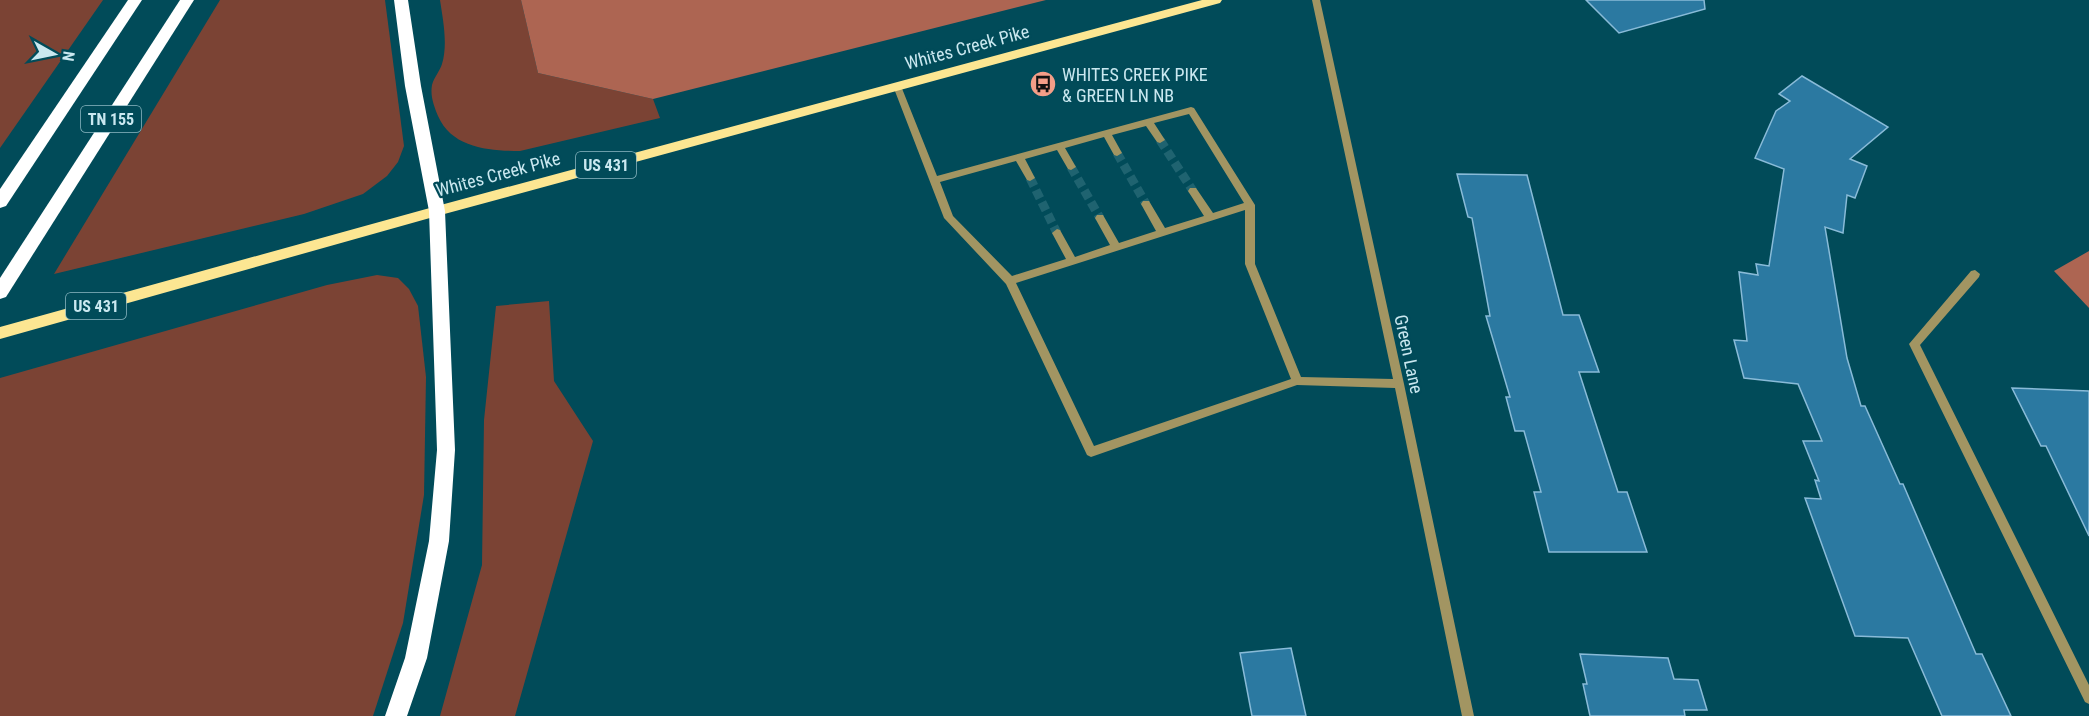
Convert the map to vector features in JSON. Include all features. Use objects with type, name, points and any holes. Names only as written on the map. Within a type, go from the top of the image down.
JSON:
[{"type":"highway","name":"TN 155","points":[[0,202],[135,0]]},
{"type":"highway","name":"TN 155","points":[[0,292],[187,0]]},
{"type":"highway","points":[[396,716],[416,658],[439,540],[446,450],[437,211],[413,86],[401,0]]},
{"type":"main road","name":"Whites Creek Pike","points":[[0,333],[437,211],[1216,0]]},
{"type":"street","name":"Green Lane","points":[[1316,0],[1400,384],[1468,716]]},
{"type":"street","points":[[897,86],[949,218],[1010,281],[1091,452],[1297,381],[1400,384]]},
{"type":"street","points":[[934,180],[1191,110],[1250,205],[1250,264],[1297,381]]},
{"type":"street","points":[[1148,122],[1160,140]]},
{"type":"street","points":[[1107,133],[1117,153]]},
{"type":"street","points":[[1060,146],[1071,167]]},
{"type":"street","points":[[1019,157],[1030,178]]},
{"type":"street","points":[[1192,191],[1210,217]]},
{"type":"street","points":[[1146,204],[1162,232]]},
{"type":"street","points":[[1010,281],[1250,205]]},
{"type":"street","points":[[1100,218],[1116,247]]},
{"type":"street","points":[[1057,233],[1072,261]]},
{"type":"street","points":[[1976,274],[1914,344],[2089,698]]},
{"type":"shaded area","points":[[0,0],[103,0],[0,148]]},
{"type":"shaded area","points":[[220,0],[385,0],[404,146],[398,162],[387,176],[363,194],[304,214],[54,274]]},
{"type":"shaded area","points":[[440,0],[521,0],[538,73],[653,99],[660,118],[520,151],[484,148],[462,141],[444,127],[432,97],[432,85],[442,64],[445,48]]},
{"type":"shaded area","points":[[521,0],[1046,0],[653,99],[538,73]]},
{"type":"shaded area","points":[[2089,251],[2089,308],[2054,271]]},
{"type":"shaded area","points":[[377,275],[398,278],[409,289],[418,306],[426,377],[424,495],[403,623],[373,716],[0,716],[0,378],[327,285]]},
{"type":"shaded area","points":[[549,301],[554,381],[593,441],[515,716],[440,716],[482,565],[484,420],[496,306]]},
{"type":"building","points":[[1586,0],[1704,0],[1705,9],[1619,33]]},
{"type":"building","points":[[1802,76],[1888,127],[1850,159],[1867,166],[1855,198],[1847,195],[1843,233],[1825,227],[1847,358],[1861,406],[1865,406],[1900,484],[1903,484],[1976,654],[1982,654],[2011,716],[1942,716],[1908,638],[1855,636],[1805,498],[1821,499],[1815,480],[1819,481],[1803,441],[1822,441],[1798,384],[1744,378],[1734,340],[1747,341],[1739,272],[1758,275],[1756,264],[1769,266],[1784,169],[1755,158],[1776,111],[1790,101],[1779,94]]},
{"type":"building","points":[[1457,174],[1527,175],[1563,315],[1579,315],[1599,372],[1579,372],[1618,492],[1627,492],[1647,552],[1549,552],[1534,492],[1541,492],[1524,431],[1515,431],[1506,397],[1510,397],[1486,316],[1490,316],[1472,218],[1468,217]]},
{"type":"building","points":[[2012,388],[2089,391],[2089,536],[2046,446],[2041,446]]},
{"type":"building","points":[[1291,648],[1306,716],[1252,716],[1240,653]]},
{"type":"building","points":[[1580,654],[1668,658],[1674,679],[1698,680],[1707,710],[1684,710],[1685,716],[1590,716],[1583,684],[1587,684]]},
{"type":"tunnel","points":[[1160,140],[1193,191]]},
{"type":"tunnel","points":[[1117,153],[1146,204]]},
{"type":"tunnel","points":[[1071,167],[1100,218]]},
{"type":"tunnel","points":[[1030,178],[1057,233]]},
{"type":"place","name":"WHITES CREEK PIKE & GREEN LN NB","points":[[1043,84]]}]
